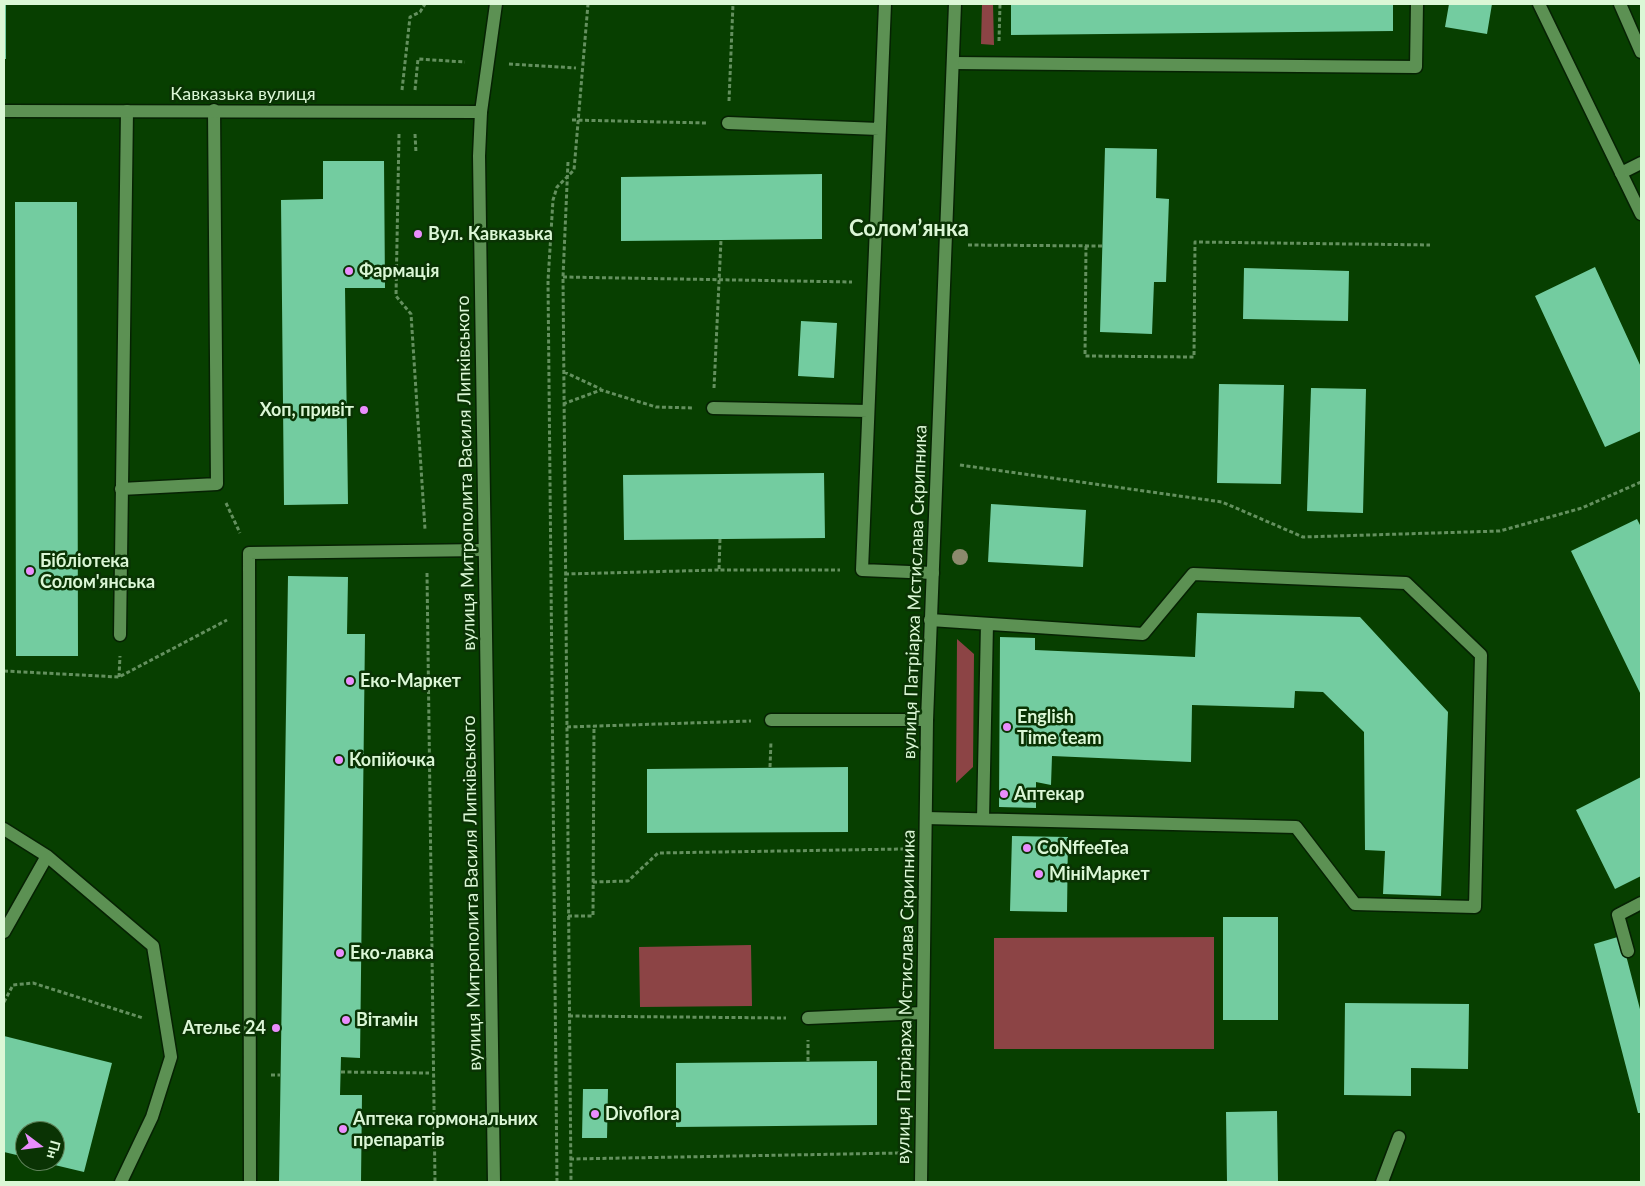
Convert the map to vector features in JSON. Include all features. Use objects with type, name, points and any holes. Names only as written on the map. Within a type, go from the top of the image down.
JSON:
[{"type":"street","name":"вулиця Митрополита Василя Липківського","points":[[494,1182],[479,156],[481,112],[496,4]]},
{"type":"street","points":[[885,4],[862,570],[934,573]]},
{"type":"street","name":"вулиця Патріарха Мстислава Скрипника","points":[[921,1182],[927,720],[955,4]]},
{"type":"street","points":[[953,63],[1416,67],[1417,4]]},
{"type":"street","points":[[1539,4],[1641,214]]},
{"type":"street","points":[[1620,4],[1641,52]]},
{"type":"street","points":[[121,489],[217,484],[214,110]]},
{"type":"street","name":"Кавказька вулиця","points":[[4,111],[481,112]]},
{"type":"street","points":[[120,636],[127,111]]},
{"type":"street","points":[[728,123],[879,129]]},
{"type":"street","points":[[1621,173],[1640,161]]},
{"type":"street","points":[[713,408],[868,411]]},
{"type":"street","points":[[250,1182],[249,553],[484,550]]},
{"type":"street","points":[[926,818],[1296,826],[1355,904],[1475,907],[1481,655],[1406,583],[1193,574],[1143,634],[930,620]]},
{"type":"street","points":[[983,819],[987,624]]},
{"type":"street","points":[[772,720],[927,720]]},
{"type":"street","points":[[4,829],[47,856],[153,946],[171,1057],[152,1117],[121,1182]]},
{"type":"street","points":[[4,932],[47,856]]},
{"type":"street","points":[[1628,951],[1618,915],[1641,903]]},
{"type":"street","points":[[808,1018],[923,1013]]},
{"type":"street","points":[[1382,1182],[1399,1137]]},
{"type":"path","points":[[425,4],[420,12],[410,17],[400,113],[396,296],[411,314],[427,550],[435,1182]]},
{"type":"path","points":[[557,1182],[548,281],[553,200],[557,187],[574,170],[588,4]]},
{"type":"path","points":[[572,120],[728,123],[733,4]]},
{"type":"path","points":[[568,162],[563,277],[570,1182]]},
{"type":"path","points":[[564,372],[601,390],[656,407],[713,408],[720,240]]},
{"type":"path","points":[[1086,246],[1085,356],[1194,357],[1195,242],[1430,245]]},
{"type":"path","points":[[946,244],[1102,246]]},
{"type":"path","points":[[563,277],[873,282]]},
{"type":"path","points":[[564,404],[601,390]]},
{"type":"path","points":[[937,461],[1222,502],[1303,537],[1500,531],[1582,508],[1641,482]]},
{"type":"path","points":[[217,484],[249,553]]},
{"type":"path","points":[[719,570],[720,539]]},
{"type":"path","points":[[565,574],[719,570],[862,570]]},
{"type":"path","points":[[567,727],[772,720],[770,767]]},
{"type":"path","points":[[568,916],[593,916],[594,726]]},
{"type":"path","points":[[593,882],[628,882],[658,853],[926,849]]},
{"type":"path","points":[[4,1002],[13,985],[33,982],[166,1026]]},
{"type":"path","points":[[569,1016],[808,1018],[808,1061]]},
{"type":"path","points":[[341,1072],[429,1073]]},
{"type":"path","points":[[570,1159],[922,1152]]},
{"type":"shaded area","points":[[982,4],[993,4],[994,45],[981,44]]},
{"type":"shaded area","points":[[957,639],[974,654],[973,767],[956,783]]},
{"type":"shaded area","points":[[1214,937],[1214,1049],[994,1049],[994,938]]},
{"type":"shaded area","points":[[751,945],[752,1006],[640,1007],[639,947]]},
{"type":"building","points":[[4,4],[6,4],[6,59],[4,59]]},
{"type":"building","points":[[1011,4],[1393,4],[1393,31],[1011,35]]},
{"type":"building","points":[[1449,4],[1492,4],[1487,34],[1445,27]]},
{"type":"building","points":[[1105,148],[1157,149],[1156,198],[1169,199],[1166,282],[1154,282],[1152,334],[1100,332]]},
{"type":"building","points":[[323,161],[384,161],[385,288],[345,288],[348,504],[284,505],[281,200],[323,199]]},
{"type":"building","points":[[822,174],[822,239],[621,241],[621,177]]},
{"type":"building","points":[[15,202],[77,202],[78,656],[16,656]]},
{"type":"building","points":[[1595,267],[1641,367],[1641,431],[1605,447],[1535,296]]},
{"type":"building","points":[[1244,268],[1349,271],[1348,321],[1243,319]]},
{"type":"building","points":[[801,321],[837,323],[834,378],[798,376]]},
{"type":"building","points":[[1219,384],[1284,385],[1281,484],[1217,483]]},
{"type":"building","points":[[1311,388],[1366,389],[1363,513],[1307,511]]},
{"type":"building","points":[[824,473],[825,538],[624,540],[623,475]]},
{"type":"building","points":[[991,504],[1086,510],[1083,567],[988,562]]},
{"type":"building","points":[[1637,519],[1641,527],[1641,695],[1571,551]]},
{"type":"building","points":[[288,576],[348,577],[347,634],[365,634],[360,1058],[341,1057],[340,1095],[362,1095],[361,1182],[279,1182]]},
{"type":"building","points":[[1197,613],[1360,617],[1448,712],[1441,896],[1383,894],[1385,851],[1365,850],[1364,732],[1323,692],[1295,691],[1294,708],[1192,705],[1191,762],[1052,756],[1051,785],[1036,782],[1036,808],[999,807],[1000,637],[1035,638],[1035,650],[1195,657]]},
{"type":"building","points":[[848,767],[848,832],[647,833],[647,769]]},
{"type":"building","points":[[1641,777],[1641,876],[1615,889],[1576,810]]},
{"type":"building","name":"МініМаркет","points":[[1012,836],[1068,837],[1067,912],[1010,911]]},
{"type":"building","points":[[1223,917],[1278,917],[1278,1020],[1223,1020]]},
{"type":"building","points":[[1621,936],[1641,1013],[1641,1113],[1638,1113],[1594,944]]},
{"type":"building","points":[[1345,1003],[1469,1004],[1468,1069],[1411,1068],[1411,1096],[1344,1095]]},
{"type":"building","points":[[4,1036],[112,1063],[84,1172],[65,1167],[65,1121],[15,1121],[15,1155],[4,1152]]},
{"type":"building","points":[[877,1061],[877,1125],[676,1127],[676,1063]]},
{"type":"building","name":"Divoflora","points":[[583,1089],[608,1089],[607,1138],[582,1138]]},
{"type":"building","points":[[1277,1111],[1278,1182],[1227,1182],[1226,1112]]},
{"type":"place","name":"Вул. Кавказька","points":[[418,234]]},
{"type":"place","name":"Фармація","points":[[349,271]]},
{"type":"place","name":"Хоп, привіт","points":[[364,410]]},
{"type":"place","name":"Бібліотека Солом'янська","points":[[30,571]]},
{"type":"place","name":"Еко-Маркет","points":[[350,681]]},
{"type":"place","name":"English Time team","points":[[1007,727]]},
{"type":"place","name":"Копійочка","points":[[339,760]]},
{"type":"place","name":"Аптекар","points":[[1004,794]]},
{"type":"place","name":"CoNffeeTea","points":[[1027,848]]},
{"type":"place","name":"МініМаркет","points":[[1039,874]]},
{"type":"place","name":"Еко-лавка","points":[[340,953]]},
{"type":"place","name":"Вітамін","points":[[346,1020]]},
{"type":"place","name":"Ательє 24","points":[[276,1028]]},
{"type":"place","name":"Divoflora","points":[[595,1114]]},
{"type":"place","name":"Аптека гормональних препаратів","points":[[343,1129]]},
{"type":"district","name":"Соломʼянка","points":[[909,229]]}]
